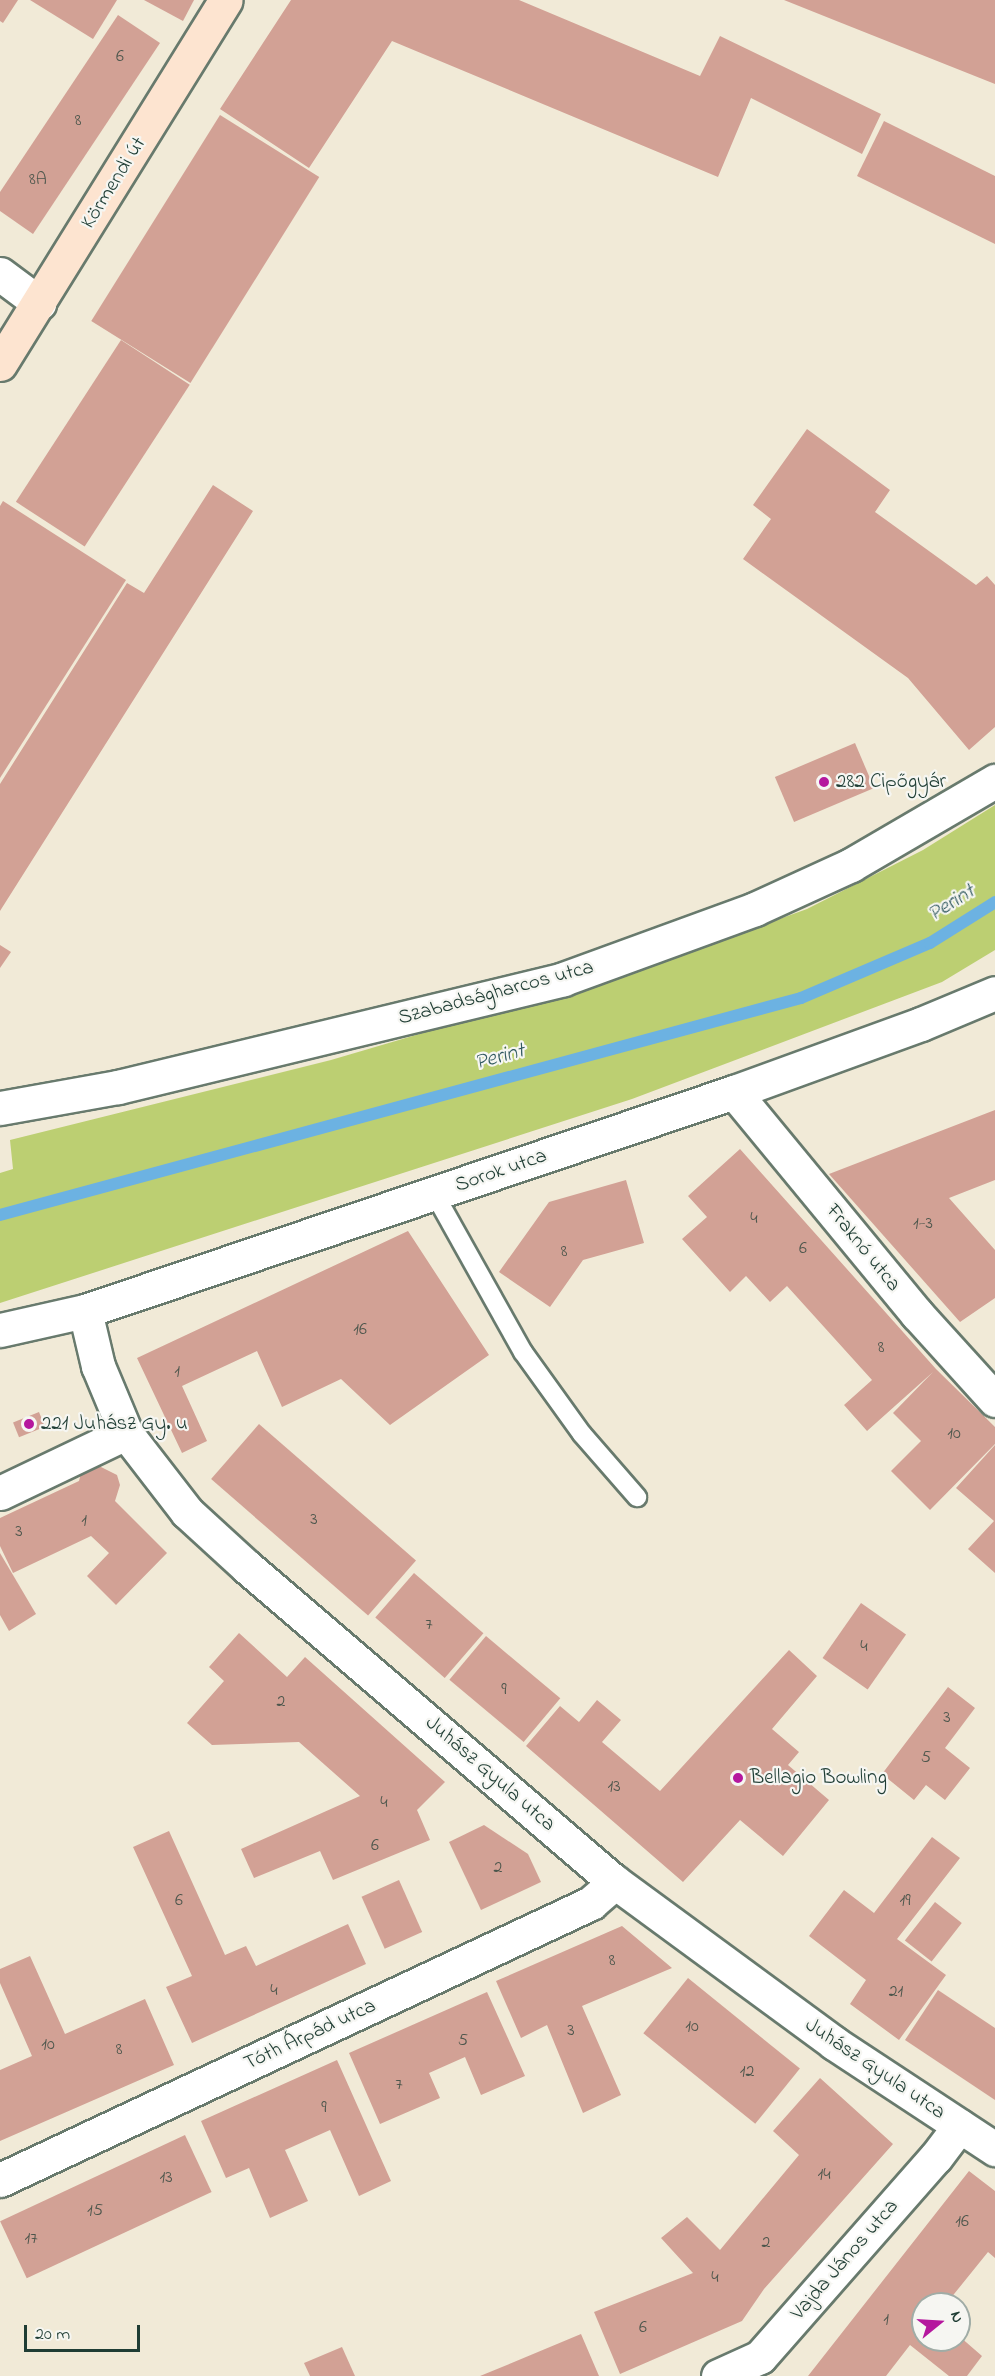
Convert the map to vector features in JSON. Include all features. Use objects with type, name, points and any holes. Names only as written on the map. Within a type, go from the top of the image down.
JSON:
[{"type":"street","name":"Körmendi út","points":[[0,364],[226,0]]},
{"type":"street","points":[[0,273],[39,303]]},
{"type":"street","name":"Szabadságharcos utca","points":[[0,1108],[118,1087],[563,979],[755,909],[851,865],[995,781]]},
{"type":"street","name":"Sorok utca","points":[[0,1330],[85,1311],[734,1092],[921,1024],[995,993]]},
{"type":"street","name":"Fraknó utca","points":[[734,1092],[917,1314],[995,1400]]},
{"type":"street","name":"Juhász Gyula utca","points":[[85,1311],[98,1366],[126,1433],[187,1512],[238,1559],[615,1882],[834,2043],[995,2149]]},
{"type":"street","points":[[0,1493],[126,1433]]},
{"type":"street","name":"Tóth Árpád utca","points":[[0,2180],[591,1903],[615,1882]]},
{"type":"street","name":"Vajda János utca","points":[[718,2376],[760,2366],[936,2157],[959,2126]]},
{"type":"lane","points":[[434,1193],[523,1352],[582,1434],[637,1497]]},
{"type":"green space","points":[[995,805],[995,950],[942,982],[632,1099],[0,1303],[0,1173],[13,1169],[10,1140],[331,1060],[647,967],[807,909],[923,850]]},
{"type":"building","points":[[0,0],[18,0],[3,23],[0,21]]},
{"type":"building","points":[[30,0],[117,0],[93,39]]},
{"type":"building","points":[[144,0],[194,0],[183,21]]},
{"type":"building","points":[[291,0],[519,0],[700,76],[720,36],[881,114],[862,154],[751,98],[718,177],[392,41],[309,168],[220,109]]},
{"type":"building","points":[[784,0],[995,0],[995,84],[839,22]]},
{"type":"building","points":[[118,15],[160,43],[33,234],[0,211],[0,192]]},
{"type":"building","points":[[220,115],[319,177],[190,383],[91,321]]},
{"type":"building","points":[[884,121],[995,176],[995,244],[857,176]]},
{"type":"building","points":[[121,340],[190,385],[85,547],[16,502]]},
{"type":"building","points":[[807,429],[890,490],[875,512],[976,585],[987,576],[995,585],[995,727],[969,750],[908,678],[743,559],[771,519],[753,505]]},
{"type":"building","points":[[213,485],[253,511],[0,911],[0,784],[127,583],[144,593]]},
{"type":"building","points":[[3,501],[126,580],[0,778],[0,506]]},
{"type":"building","name":"282 Cipőgyár","points":[[855,743],[874,788],[794,822],[775,777]]},
{"type":"building","points":[[0,945],[11,952],[0,968]]},
{"type":"building","points":[[995,1110],[995,1180],[949,1198],[995,1250],[995,1298],[960,1322],[829,1174]]},
{"type":"building","points":[[740,1149],[936,1369],[995,1427],[995,1444],[930,1510],[891,1471],[921,1441],[893,1413],[933,1372],[867,1431],[844,1405],[872,1380],[787,1286],[770,1302],[746,1276],[730,1292],[682,1239],[707,1217],[688,1196]]},
{"type":"building","points":[[626,1180],[644,1243],[583,1260],[550,1307],[499,1272],[549,1202]]},
{"type":"building","points":[[408,1231],[489,1355],[390,1425],[341,1379],[282,1407],[257,1351],[182,1386],[207,1441],[182,1453],[137,1358]]},
{"type":"building","name":"221 Juhász Gy. u","points":[[39,1412],[45,1427],[19,1437],[13,1422]]},
{"type":"building","points":[[259,1424],[416,1560],[368,1616],[211,1479]]},
{"type":"building","points":[[995,1445],[995,1573],[968,1549],[994,1521],[956,1488]]},
{"type":"building","points":[[95,1464],[117,1475],[120,1485],[115,1501],[167,1553],[116,1605],[87,1576],[109,1553],[91,1536],[13,1573],[0,1546],[0,1518],[79,1481],[81,1473]]},
{"type":"building","points":[[0,1553],[36,1614],[9,1631],[0,1615]]},
{"type":"building","points":[[414,1573],[483,1633],[445,1678],[375,1618]]},
{"type":"building","points":[[861,1603],[906,1635],[868,1689],[823,1658]]},
{"type":"building","points":[[239,1633],[287,1677],[305,1657],[445,1782],[417,1810],[430,1840],[333,1880],[320,1851],[254,1878],[241,1849],[360,1796],[299,1742],[212,1745],[187,1723],[224,1681],[209,1667]]},
{"type":"building","points":[[486,1636],[560,1698],[524,1742],[449,1680]]},
{"type":"building","name":"Bellagio Bowling","points":[[789,1650],[817,1676],[772,1729],[799,1752],[788,1765],[829,1800],[783,1856],[740,1820],[683,1882],[526,1746],[560,1706],[579,1722],[597,1700],[621,1720],[602,1742],[660,1791]]},
{"type":"building","points":[[948,1687],[975,1708],[945,1748],[970,1768],[945,1800],[926,1785],[914,1800],[882,1774]]},
{"type":"building","points":[[484,1825],[528,1854],[541,1882],[481,1910],[449,1842]]},
{"type":"building","points":[[169,1831],[225,1955],[246,1946],[256,1966],[348,1924],[366,1964],[192,2043],[166,1987],[192,1976],[133,1847]]},
{"type":"building","points":[[932,1837],[960,1858],[897,1939],[946,1975],[899,2040],[850,2004],[866,1980],[809,1936],[844,1890],[874,1913]]},
{"type":"building","points":[[399,1880],[422,1932],[385,1949],[362,1897]]},
{"type":"building","points":[[935,1902],[962,1923],[932,1962],[905,1941]]},
{"type":"building","points":[[622,1926],[672,1968],[582,2006],[621,2095],[583,2113],[547,2025],[521,2038],[496,1981]]},
{"type":"building","points":[[30,1956],[65,2034],[145,1999],[174,2065],[0,2141],[0,2070],[32,2056],[0,1983],[0,1969]]},
{"type":"building","points":[[688,1978],[800,2069],[755,2124],[643,2033]]},
{"type":"building","points":[[938,1990],[995,2028],[995,2100],[905,2040]]},
{"type":"building","points":[[487,1992],[525,2076],[481,2095],[465,2057],[429,2073],[440,2098],[380,2124],[349,2053]]},
{"type":"building","points":[[337,2060],[391,2181],[359,2196],[330,2130],[285,2150],[308,2201],[270,2218],[249,2168],[226,2178],[201,2121]]},
{"type":"building","points":[[820,2078],[893,2144],[764,2289],[742,2321],[620,2374],[594,2312],[693,2273],[661,2238],[687,2217],[720,2250],[799,2155],[773,2131]]},
{"type":"building","points":[[185,2135],[212,2192],[27,2278],[0,2221]]},
{"type":"building","points":[[969,2171],[995,2191],[995,2258],[988,2252],[956,2292],[911,2292],[911,2346],[886,2376],[808,2376]]},
{"type":"building","points":[[581,2334],[599,2376],[480,2376],[514,2362]]},
{"type":"building","points":[[971,2346],[982,2356],[967,2376],[949,2376],[919,2352],[971,2352]]},
{"type":"building","points":[[342,2347],[355,2376],[310,2376],[304,2363]]},
{"type":"waterway","name":"Perint","points":[[0,1215],[801,998],[930,943],[995,902]]},
{"type":"place","name":"282 Cipőgyár","points":[[824,782]]},
{"type":"place","name":"221 Juhász Gy. u","points":[[29,1424]]},
{"type":"place","name":"Bellagio Bowling","points":[[738,1778]]}]
